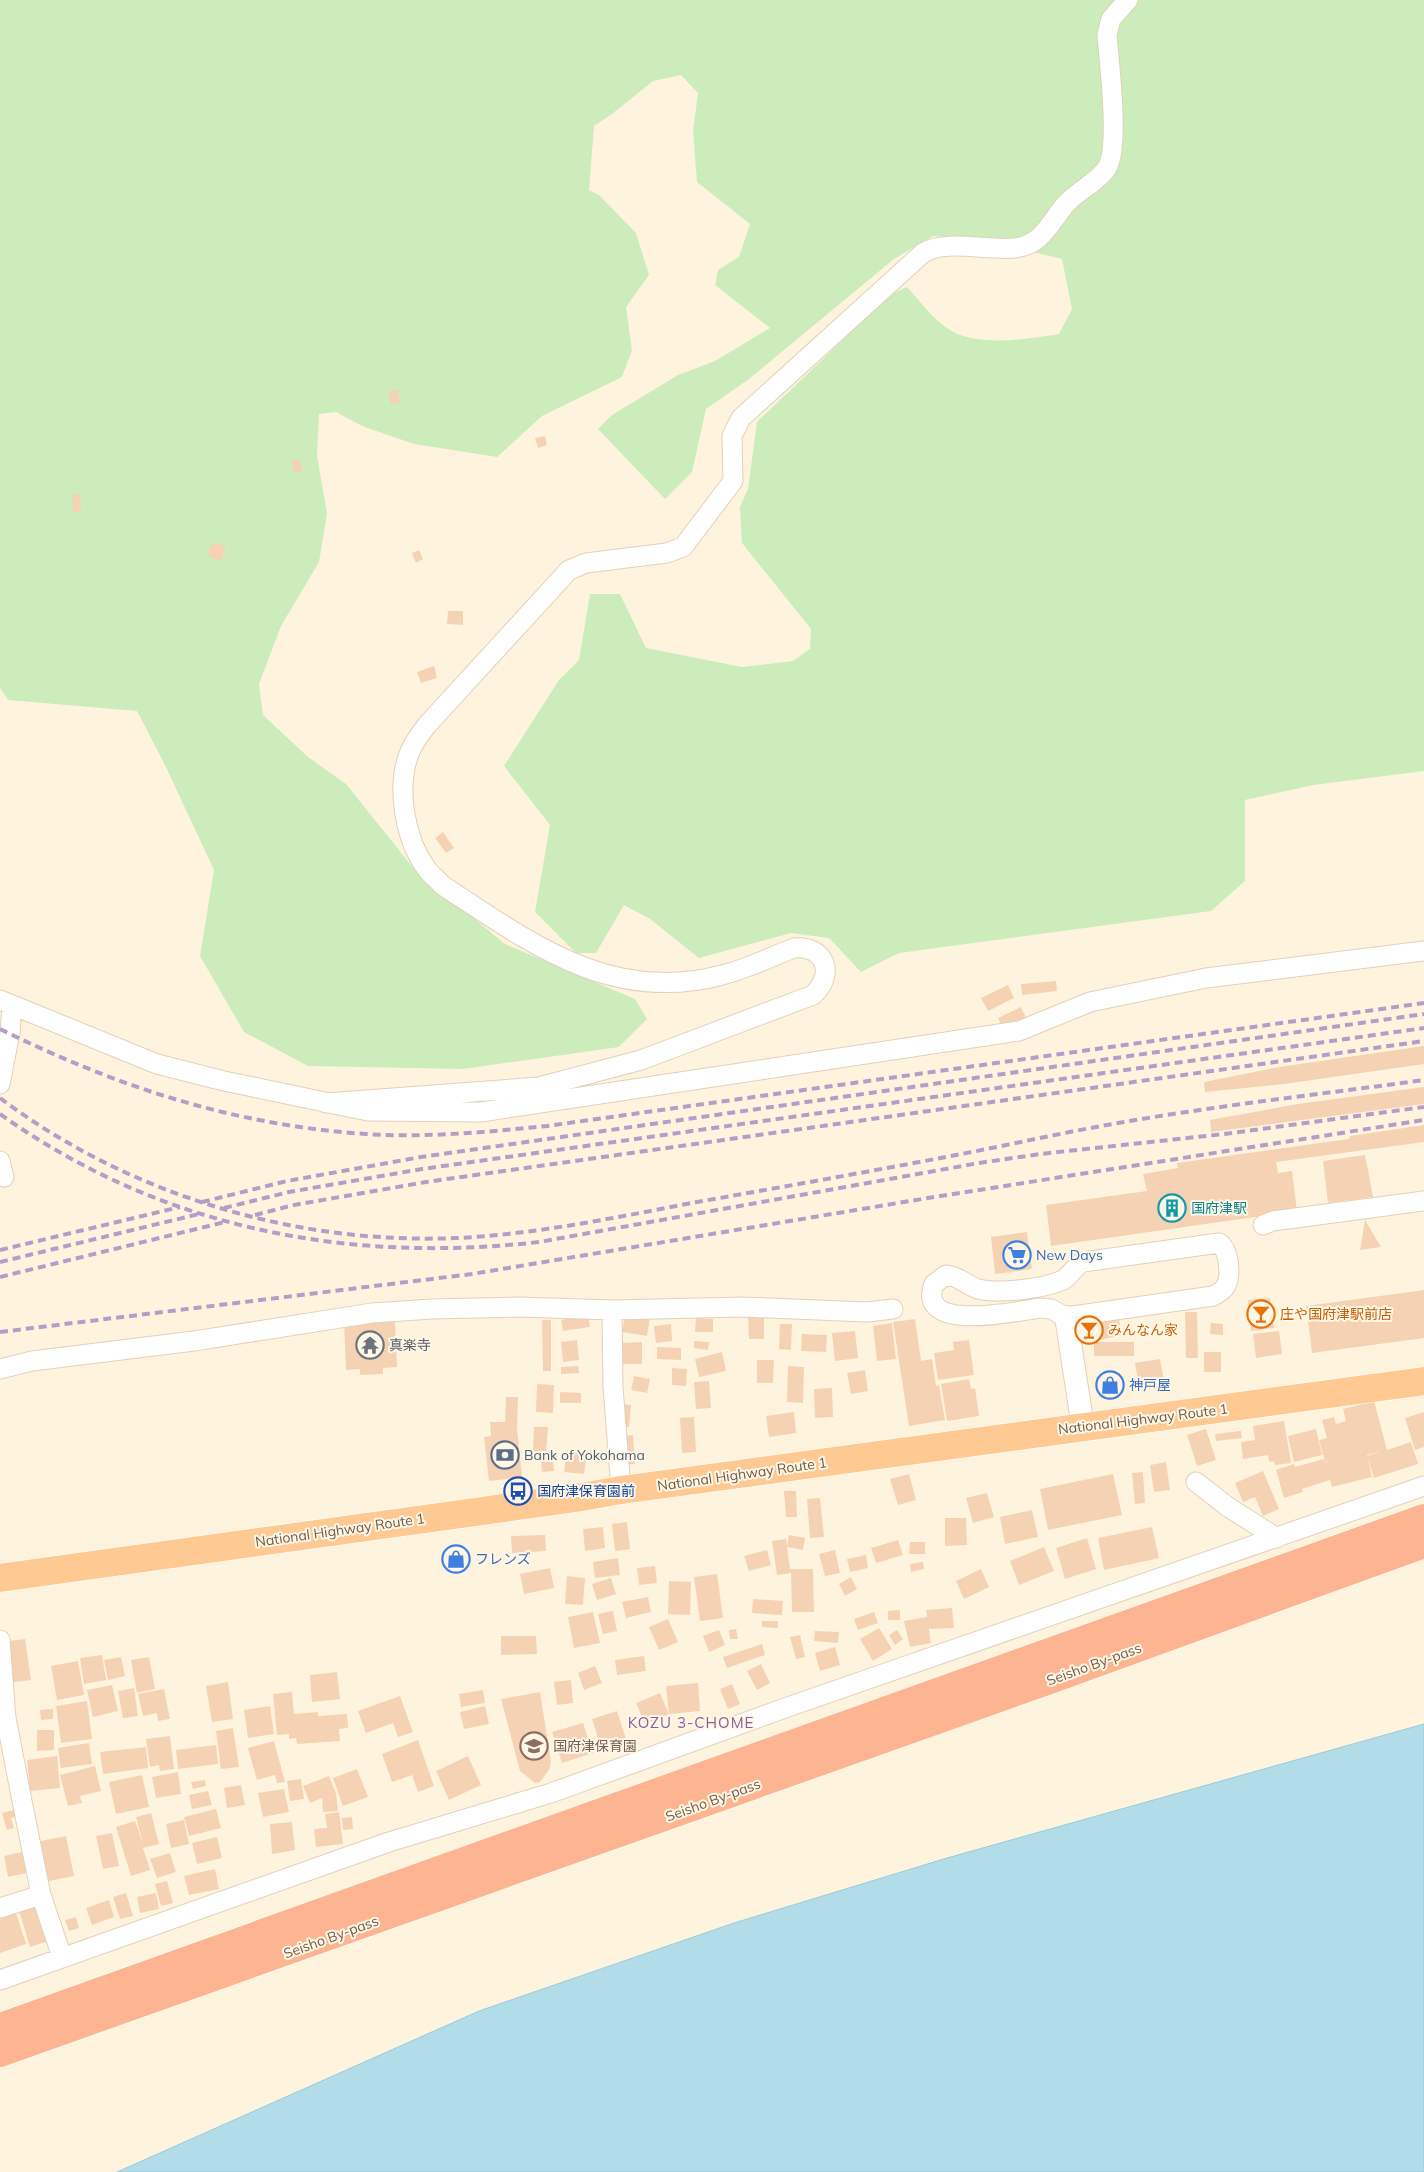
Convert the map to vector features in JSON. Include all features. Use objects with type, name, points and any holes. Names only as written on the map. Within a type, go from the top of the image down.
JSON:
[{"type":"highway","name":"National Highway Route 1","points":[[0,1578],[576,1498],[621,1490],[1424,1381]]},
{"type":"highway","name":"Seisho By-pass","points":[[0,2027],[1424,1518]]},
{"type":"highway","name":"Seisho By-pass","points":[[0,2053],[116,2014],[1424,1544]]},
{"type":"highway","points":[[0,2068],[116,2014]]},
{"type":"street","points":[[326,1103],[539,1087],[640,1060],[813,994],[822,985],[825,973],[822,958],[817,952],[802,947],[794,948],[722,975],[704,979],[664,982],[610,976],[561,959],[442,884],[426,869],[415,850],[408,831],[403,789],[405,768],[409,754],[427,725],[569,570],[586,563],[667,553],[683,547],[733,482],[732,436],[741,418],[923,253],[937,247],[1012,249],[1030,245],[1047,230],[1068,202],[1101,175],[1107,167],[1113,147],[1107,35],[1112,19],[1128,0]]},
{"type":"street","points":[[0,1084],[10,1034],[6,1003],[157,1064],[224,1081],[368,1111],[481,1112],[1018,1031],[1090,1002],[1206,978],[1424,951]]},
{"type":"street","points":[[1263,1225],[1273,1221],[1424,1201]]},
{"type":"street","points":[[1219,1243],[1225,1246],[1228,1279],[1226,1286],[1213,1296],[1066,1317],[1051,1309],[1040,1308],[962,1317],[937,1308],[932,1298],[932,1290],[939,1278],[946,1275],[960,1278],[974,1288],[992,1291],[1045,1286],[1064,1279],[1074,1267],[1083,1262],[1219,1243]]},
{"type":"street","points":[[0,1369],[32,1361],[194,1341],[372,1312],[486,1307],[612,1310],[742,1307],[867,1312],[893,1310]]},
{"type":"street","points":[[612,1310],[613,1387],[621,1490]]},
{"type":"street","points":[[1066,1317],[1083,1427]]},
{"type":"street","points":[[1196,1482],[1228,1507],[1277,1538]]},
{"type":"street","points":[[0,1980],[389,1842],[551,1794],[794,1705],[1424,1486]]},
{"type":"street","points":[[0,1640],[6,1718],[41,1895],[62,1957]]},
{"type":"street","points":[[0,1908],[41,1895]]},
{"type":"green space","points":[[0,0],[1424,0],[1424,771],[1313,785],[1245,800],[1245,881],[1211,911],[899,953],[861,972],[829,938],[791,933],[699,958],[650,919],[624,905],[596,953],[576,953],[535,912],[550,825],[504,766],[559,680],[579,660],[590,594],[620,594],[646,648],[742,667],[793,661],[810,649],[811,629],[742,543],[740,507],[748,489],[757,422],[891,294],[907,287],[941,324],[958,334],[986,340],[1017,340],[1059,334],[1072,309],[1062,259],[976,238],[933,236],[894,259],[749,379],[706,409],[692,472],[665,499],[598,429],[612,415],[678,375],[715,361],[770,328],[715,285],[718,270],[739,257],[750,224],[697,182],[693,131],[698,93],[681,75],[653,81],[594,126],[589,190],[599,195],[636,233],[649,275],[626,307],[632,350],[622,377],[542,416],[497,457],[414,444],[362,426],[336,412],[319,414],[317,456],[327,513],[319,562],[281,626],[259,684],[263,715],[308,757],[346,784],[415,870],[505,944],[635,999],[647,1019],[619,1047],[463,1069],[308,1066],[244,1032],[200,956],[214,870],[164,763],[137,711],[8,700],[0,688]]},
{"type":"water","points":[[1424,1724],[1424,2172],[117,2172],[479,2011],[734,1923],[947,1858]]},
{"type":"building","points":[[398,390],[400,403],[390,404],[389,391]]},
{"type":"building","points":[[545,436],[547,445],[538,448],[535,438]]},
{"type":"building","points":[[300,459],[302,471],[294,473],[292,461]]},
{"type":"building","points":[[80,494],[81,512],[73,513],[72,495]]},
{"type":"building","points":[[213,542],[226,547],[221,561],[207,556]]},
{"type":"building","points":[[419,550],[423,559],[416,563],[412,553]]},
{"type":"building","points":[[448,611],[463,611],[463,625],[447,624]]},
{"type":"building","points":[[434,666],[437,678],[421,683],[417,672]]},
{"type":"building","points":[[443,832],[454,848],[446,853],[435,838]]},
{"type":"building","points":[[1056,981],[1057,991],[1022,995],[1021,984]]},
{"type":"building","points":[[1008,985],[1014,998],[988,1011],[981,998]]},
{"type":"building","points":[[1021,1007],[1028,1022],[1004,1032],[998,1018]]},
{"type":"building","points":[[1424,1046],[1424,1064],[1284,1084],[1205,1092],[1204,1082],[1279,1067]]},
{"type":"building","points":[[1424,1087],[1424,1104],[1211,1132],[1210,1120],[1298,1104]]},
{"type":"building","name":"国府津駅","points":[[1424,1125],[1424,1142],[1276,1162],[1278,1173],[1292,1171],[1297,1211],[1051,1246],[1046,1205],[1147,1191],[1143,1174],[1178,1168],[1177,1163],[1349,1139],[1350,1136]]},
{"type":"building","points":[[1365,1155],[1373,1197],[1328,1203],[1323,1161]]},
{"type":"building","points":[[1365,1220],[1381,1247],[1360,1250]]},
{"type":"building","points":[[1027,1232],[1032,1269],[995,1274],[991,1237]]},
{"type":"building","points":[[1424,1290],[1424,1338],[1312,1353],[1306,1306]]},
{"type":"building","name":"庄や国府津駅前店","points":[[1270,1298],[1274,1328],[1251,1331],[1248,1300]]},
{"type":"building","points":[[1185,1312],[1197,1312],[1198,1358],[1186,1358]]},
{"type":"building","points":[[748,1314],[764,1314],[764,1339],[749,1339]]},
{"type":"building","points":[[1118,1314],[1122,1335],[1087,1343],[1082,1322]]},
{"type":"building","points":[[588,1315],[590,1327],[563,1331],[561,1320]]},
{"type":"building","points":[[625,1315],[650,1318],[647,1336],[622,1332]]},
{"type":"building","points":[[696,1318],[713,1319],[713,1332],[695,1332]]},
{"type":"building","points":[[915,1319],[921,1361],[932,1359],[936,1386],[939,1385],[945,1420],[909,1426],[893,1322]]},
{"type":"building","points":[[542,1320],[551,1320],[551,1371],[543,1371]]},
{"type":"building","name":"真楽寺","points":[[395,1321],[397,1367],[383,1368],[383,1374],[360,1375],[360,1369],[346,1370],[344,1323]]},
{"type":"building","points":[[892,1323],[896,1359],[877,1361],[873,1326]]},
{"type":"building","points":[[1211,1323],[1223,1324],[1223,1335],[1210,1334]]},
{"type":"building","points":[[671,1324],[672,1341],[656,1343],[654,1326]]},
{"type":"building","points":[[780,1324],[792,1324],[791,1350],[779,1349]]},
{"type":"building","points":[[855,1331],[858,1358],[835,1361],[832,1333]]},
{"type":"building","points":[[1279,1331],[1282,1354],[1256,1358],[1253,1334]]},
{"type":"building","points":[[802,1334],[827,1335],[826,1352],[801,1351]]},
{"type":"building","points":[[577,1340],[579,1360],[563,1362],[561,1342]]},
{"type":"building","points":[[969,1340],[974,1375],[938,1380],[934,1353],[954,1350],[953,1342]]},
{"type":"building","points":[[694,1341],[709,1342],[708,1350],[694,1348]]},
{"type":"building","points":[[642,1342],[642,1364],[621,1364],[621,1343]]},
{"type":"building","points":[[1094,1342],[1134,1342],[1134,1356],[1094,1356]]},
{"type":"building","points":[[657,1347],[681,1348],[681,1360],[657,1359]]},
{"type":"building","points":[[722,1352],[726,1371],[699,1377],[695,1359]]},
{"type":"building","points":[[1204,1352],[1221,1352],[1221,1372],[1204,1372]]},
{"type":"building","points":[[1160,1359],[1164,1381],[1139,1386],[1135,1363]]},
{"type":"building","points":[[757,1360],[774,1360],[773,1383],[757,1383]]},
{"type":"building","points":[[578,1366],[579,1373],[561,1374],[561,1367]]},
{"type":"building","points":[[788,1366],[804,1367],[803,1403],[787,1402]]},
{"type":"building","points":[[672,1368],[687,1369],[686,1386],[672,1385]]},
{"type":"building","points":[[865,1370],[868,1391],[851,1394],[847,1373]]},
{"type":"building","name":"神戸屋","points":[[1120,1373],[1123,1394],[1100,1397],[1097,1377]]},
{"type":"building","points":[[634,1376],[650,1379],[647,1393],[631,1390]]},
{"type":"building","points":[[969,1379],[971,1389],[975,1388],[979,1416],[947,1421],[941,1384]]},
{"type":"building","points":[[709,1381],[711,1408],[696,1409],[694,1382]]},
{"type":"building","points":[[537,1384],[554,1385],[553,1413],[536,1412]]},
{"type":"building","points":[[832,1388],[833,1417],[815,1418],[814,1389]]},
{"type":"building","points":[[560,1392],[581,1393],[581,1403],[560,1403]]},
{"type":"building","points":[[506,1397],[518,1397],[517,1429],[522,1477],[489,1481],[484,1437],[491,1436],[490,1422],[505,1422]]},
{"type":"building","points":[[1374,1401],[1387,1450],[1411,1442],[1418,1464],[1374,1478],[1368,1458],[1372,1477],[1332,1487],[1330,1480],[1302,1489],[1303,1492],[1284,1498],[1276,1470],[1294,1464],[1295,1467],[1324,1459],[1326,1465],[1319,1440],[1327,1438],[1322,1420],[1334,1417],[1336,1424],[1346,1421],[1343,1409]]},
{"type":"building","points":[[620,1404],[631,1405],[629,1427],[619,1426]]},
{"type":"building","points":[[794,1412],[796,1433],[769,1437],[766,1416]]},
{"type":"building","points":[[1424,1412],[1424,1447],[1415,1450],[1405,1418]]},
{"type":"building","points":[[694,1417],[696,1452],[682,1453],[680,1418]]},
{"type":"building","points":[[1284,1421],[1291,1463],[1275,1465],[1274,1461],[1269,1462],[1268,1455],[1243,1459],[1241,1442],[1255,1440],[1253,1426]]},
{"type":"building","points":[[534,1427],[548,1427],[546,1453],[533,1452]]},
{"type":"building","points":[[1206,1429],[1216,1460],[1197,1466],[1187,1435]]},
{"type":"building","points":[[1316,1429],[1322,1455],[1294,1462],[1288,1436]]},
{"type":"building","points":[[1241,1431],[1242,1438],[1216,1441],[1215,1434]]},
{"type":"building","points":[[633,1435],[635,1464],[624,1465],[622,1436]]},
{"type":"building","points":[[567,1450],[587,1453],[584,1474],[564,1472]]},
{"type":"building","points":[[553,1459],[554,1471],[542,1472],[541,1460]]},
{"type":"building","points":[[1166,1462],[1170,1490],[1154,1492],[1150,1465]]},
{"type":"building","points":[[1263,1471],[1279,1509],[1263,1516],[1255,1497],[1243,1502],[1235,1483]]},
{"type":"building","points":[[1143,1472],[1145,1503],[1135,1504],[1132,1473]]},
{"type":"building","points":[[909,1474],[916,1500],[898,1505],[890,1479]]},
{"type":"building","points":[[1113,1474],[1122,1515],[1048,1530],[1040,1489]]},
{"type":"building","points":[[784,1491],[796,1491],[797,1517],[786,1517]]},
{"type":"building","points":[[987,1493],[994,1517],[973,1523],[966,1498]]},
{"type":"building","points":[[820,1498],[824,1537],[810,1538],[807,1499]]},
{"type":"building","points":[[1032,1510],[1038,1537],[1005,1544],[1000,1517]]},
{"type":"building","points":[[945,1518],[966,1518],[967,1545],[945,1546]]},
{"type":"building","points":[[627,1522],[630,1549],[615,1551],[612,1524]]},
{"type":"building","points":[[603,1527],[605,1548],[585,1551],[583,1529]]},
{"type":"building","points":[[1152,1527],[1159,1558],[1104,1570],[1098,1538]]},
{"type":"building","points":[[545,1535],[546,1551],[512,1553],[511,1536]]},
{"type":"building","points":[[789,1535],[805,1538],[803,1550],[787,1547]]},
{"type":"building","points":[[1087,1538],[1096,1569],[1065,1579],[1056,1548]]},
{"type":"building","points":[[786,1539],[790,1569],[813,1569],[814,1612],[792,1612],[791,1573],[777,1575],[772,1541]]},
{"type":"building","points":[[898,1540],[903,1555],[876,1563],[871,1548]]},
{"type":"building","points":[[910,1542],[925,1542],[925,1554],[909,1554]]},
{"type":"building","points":[[1044,1547],[1054,1571],[1019,1585],[1010,1561]]},
{"type":"building","points":[[767,1550],[771,1565],[749,1571],[744,1556]]},
{"type":"building","points":[[835,1550],[840,1573],[825,1576],[819,1554]]},
{"type":"building","points":[[866,1555],[868,1568],[850,1572],[847,1559]]},
{"type":"building","points":[[618,1558],[620,1575],[595,1578],[593,1562]]},
{"type":"building","points":[[923,1562],[924,1569],[911,1572],[910,1564]]},
{"type":"building","points":[[655,1566],[657,1583],[639,1585],[637,1568]]},
{"type":"building","points":[[550,1568],[554,1588],[524,1594],[520,1574]]},
{"type":"building","points":[[981,1569],[989,1587],[964,1599],[956,1581]]},
{"type":"building","points":[[717,1574],[723,1618],[700,1621],[694,1577]]},
{"type":"building","points":[[567,1576],[585,1578],[583,1605],[565,1604]]},
{"type":"building","points":[[851,1577],[857,1589],[845,1596],[839,1584]]},
{"type":"building","points":[[611,1578],[616,1594],[597,1600],[592,1584]]},
{"type":"building","points":[[669,1581],[691,1582],[690,1615],[668,1614]]},
{"type":"building","points":[[648,1597],[651,1612],[626,1618],[622,1602]]},
{"type":"building","points":[[753,1599],[783,1601],[782,1615],[752,1613]]},
{"type":"building","points":[[952,1608],[954,1628],[929,1629],[931,1643],[910,1647],[904,1621],[927,1617],[926,1610]]},
{"type":"building","points":[[900,1610],[900,1620],[888,1620],[888,1611]]},
{"type":"building","points":[[613,1611],[617,1631],[603,1634],[598,1614]]},
{"type":"building","points":[[593,1612],[600,1643],[574,1648],[568,1617]]},
{"type":"building","points":[[874,1612],[878,1623],[858,1630],[854,1619]]},
{"type":"building","points":[[668,1619],[678,1642],[659,1650],[649,1627]]},
{"type":"building","points":[[762,1621],[778,1621],[778,1628],[762,1627]]},
{"type":"building","points":[[879,1628],[892,1649],[873,1661],[860,1639]]},
{"type":"building","points":[[736,1629],[738,1639],[730,1639],[729,1630]]},
{"type":"building","points":[[719,1630],[725,1645],[709,1652],[703,1636]]},
{"type":"building","points":[[897,1630],[903,1639],[895,1645],[889,1635]]},
{"type":"building","points":[[815,1631],[839,1632],[838,1643],[814,1641]]},
{"type":"building","points":[[800,1635],[805,1657],[796,1659],[790,1637]]},
{"type":"building","points":[[501,1636],[536,1636],[537,1654],[501,1655]]},
{"type":"building","points":[[25,1639],[31,1680],[7,1683],[2,1642]]},
{"type":"building","points":[[762,1644],[765,1655],[727,1668],[723,1657]]},
{"type":"building","points":[[835,1647],[840,1665],[820,1671],[815,1653]]},
{"type":"building","points":[[102,1655],[106,1680],[84,1684],[80,1658]]},
{"type":"building","points":[[644,1656],[646,1671],[617,1675],[615,1660]]},
{"type":"building","points":[[121,1657],[125,1676],[108,1680],[104,1660]]},
{"type":"building","points":[[149,1657],[155,1689],[137,1693],[131,1660]]},
{"type":"building","points":[[78,1661],[84,1695],[57,1700],[51,1666]]},
{"type":"building","points":[[761,1664],[770,1683],[757,1690],[747,1671]]},
{"type":"building","points":[[595,1666],[602,1683],[584,1690],[578,1673]]},
{"type":"building","points":[[337,1672],[340,1699],[312,1702],[310,1675]]},
{"type":"building","points":[[571,1680],[573,1703],[557,1705],[554,1682]]},
{"type":"building","points":[[228,1682],[233,1719],[212,1722],[206,1686]]},
{"type":"building","points":[[698,1683],[700,1711],[669,1714],[666,1686]]},
{"type":"building","points":[[732,1684],[740,1704],[728,1709],[720,1689]]},
{"type":"building","points":[[112,1685],[118,1711],[93,1717],[87,1690]]},
{"type":"building","points":[[134,1688],[138,1716],[123,1718],[118,1691]]},
{"type":"building","points":[[164,1689],[170,1719],[158,1721],[157,1713],[143,1716],[138,1694]]},
{"type":"building","points":[[483,1690],[485,1703],[461,1707],[459,1694]]},
{"type":"building","points":[[292,1692],[294,1714],[318,1712],[318,1716],[347,1714],[348,1728],[339,1729],[340,1741],[297,1744],[296,1738],[289,1739],[289,1734],[277,1735],[273,1694]]},
{"type":"building","points":[[540,1692],[551,1762],[549,1770],[540,1782],[535,1783],[520,1771],[501,1699]]},
{"type":"building","points":[[660,1693],[669,1714],[645,1724],[636,1703]]},
{"type":"building","points":[[400,1696],[413,1732],[398,1737],[393,1723],[366,1733],[358,1711]]},
{"type":"building","points":[[87,1701],[92,1739],[61,1743],[56,1706]]},
{"type":"building","points":[[270,1706],[274,1734],[248,1738],[244,1710]]},
{"type":"building","points":[[485,1706],[489,1724],[464,1729],[460,1712]]},
{"type":"building","points":[[53,1709],[53,1719],[41,1720],[40,1710]]},
{"type":"building","points":[[617,1711],[626,1739],[601,1747],[592,1719]]},
{"type":"building","points":[[583,1723],[593,1753],[562,1763],[552,1732]]},
{"type":"building","points":[[233,1728],[239,1767],[221,1769],[216,1731]]},
{"type":"building","points":[[37,1730],[54,1730],[54,1750],[37,1751]]},
{"type":"building","points":[[170,1736],[174,1769],[160,1771],[159,1765],[150,1767],[146,1739]]},
{"type":"building","points":[[418,1740],[434,1786],[418,1792],[412,1775],[392,1782],[382,1754]]},
{"type":"building","points":[[274,1741],[285,1782],[277,1783],[275,1775],[257,1780],[248,1748]]},
{"type":"building","points":[[89,1743],[92,1764],[61,1768],[58,1748]]},
{"type":"building","points":[[216,1745],[218,1764],[178,1769],[176,1750]]},
{"type":"building","points":[[146,1747],[148,1768],[103,1774],[100,1752]]},
{"type":"building","points":[[57,1756],[60,1788],[30,1791],[27,1760]]},
{"type":"building","points":[[468,1756],[481,1785],[449,1800],[436,1771]]},
{"type":"building","points":[[95,1766],[101,1791],[80,1796],[82,1803],[68,1806],[60,1775]]},
{"type":"building","points":[[357,1769],[368,1797],[343,1806],[333,1778]]},
{"type":"building","points":[[178,1772],[181,1794],[156,1798],[152,1777]]},
{"type":"building","points":[[142,1775],[149,1807],[116,1814],[109,1782]]},
{"type":"building","points":[[329,1776],[336,1794],[338,1811],[323,1812],[322,1798],[310,1803],[303,1786]]},
{"type":"building","points":[[301,1779],[304,1799],[290,1801],[287,1781]]},
{"type":"building","points":[[205,1780],[206,1786],[193,1789],[191,1782]]},
{"type":"building","points":[[241,1785],[245,1805],[227,1808],[224,1788]]},
{"type":"building","points":[[284,1789],[289,1812],[263,1817],[258,1793]]},
{"type":"building","points":[[208,1791],[212,1805],[192,1809],[189,1795]]},
{"type":"building","points":[[17,1809],[19,1816],[11,1818],[14,1828],[7,1830],[2,1813]]},
{"type":"building","points":[[216,1809],[221,1828],[189,1836],[184,1817]]},
{"type":"building","points":[[339,1812],[343,1844],[316,1847],[314,1829],[327,1828],[325,1814]]},
{"type":"building","points":[[151,1813],[159,1844],[143,1848],[150,1870],[131,1876],[116,1827],[135,1821],[143,1844],[136,1817]]},
{"type":"building","points":[[352,1817],[353,1829],[343,1830],[342,1818]]},
{"type":"building","points":[[184,1820],[189,1844],[171,1848],[166,1824]]},
{"type":"building","points":[[292,1822],[295,1850],[272,1854],[270,1824]]},
{"type":"building","points":[[112,1833],[119,1866],[103,1869],[96,1836]]},
{"type":"building","points":[[66,1836],[74,1876],[44,1882],[36,1842]]},
{"type":"building","points":[[217,1837],[222,1858],[197,1864],[192,1843]]},
{"type":"building","points":[[22,1852],[26,1873],[8,1877],[4,1856]]},
{"type":"building","points":[[170,1853],[176,1872],[157,1878],[150,1859]]},
{"type":"building","points":[[215,1869],[219,1889],[189,1895],[184,1876]]},
{"type":"building","points":[[167,1881],[173,1903],[161,1906],[155,1884]]},
{"type":"building","points":[[126,1893],[133,1916],[120,1919],[113,1897]]},
{"type":"building","points":[[156,1893],[159,1909],[140,1913],[137,1897]]},
{"type":"building","points":[[34,1899],[46,1942],[30,1947],[17,1904]]},
{"type":"building","points":[[109,1900],[114,1917],[92,1925],[86,1908]]},
{"type":"building","points":[[16,1913],[26,1944],[0,1953],[0,1919]]},
{"type":"building","points":[[76,1917],[79,1928],[69,1931],[65,1920]]},
{"type":"railway","points":[[0,1029],[88,1069],[177,1100],[223,1112],[269,1122],[317,1129],[366,1134],[434,1135],[547,1126],[1424,1003]]},
{"type":"railway","points":[[202,1202],[287,1181],[421,1157],[1424,1014]]},
{"type":"railway","points":[[224,1208],[289,1192],[422,1169],[1424,1028]]},
{"type":"railway","points":[[255,1215],[294,1205],[426,1182],[1424,1041]]},
{"type":"railway","points":[[0,1098],[50,1132],[103,1162],[159,1187],[217,1207],[276,1222],[336,1233],[396,1238],[457,1238],[518,1233],[608,1219],[969,1153],[1078,1130],[1137,1120],[1219,1107],[1424,1080]]},
{"type":"railway","points":[[0,1114],[61,1153],[125,1185],[190,1210],[257,1229],[326,1241],[396,1247],[467,1247],[539,1242],[979,1163],[1040,1154],[1224,1134],[1424,1107]]},
{"type":"railway","points":[[0,1332],[472,1274],[928,1198],[1424,1120]]},
{"type":"railway","points":[[0,1250],[180,1207]]},
{"type":"railway","points":[[0,1262],[199,1214]]},
{"type":"railway","points":[[0,1277],[225,1222]]},
{"type":"place","name":"国府津駅","points":[[1172,1208]]},
{"type":"place","name":"New Days","points":[[1017,1255]]},
{"type":"place","name":"庄や国府津駅前店","points":[[1261,1314]]},
{"type":"place","name":"みんなん家","points":[[1089,1330]]},
{"type":"place","name":"真楽寺","points":[[370,1345]]},
{"type":"place","name":"神戸屋","points":[[1110,1385]]},
{"type":"place","name":"Bank of Yokohama","points":[[505,1455]]},
{"type":"place","name":"国府津保育園前","points":[[518,1491]]},
{"type":"place","name":"フレンズ","points":[[456,1559]]},
{"type":"place","name":"国府津保育園","points":[[534,1746]]},
{"type":"district","name":"KOZU 3-CHOME","points":[[691,1723]]}]
